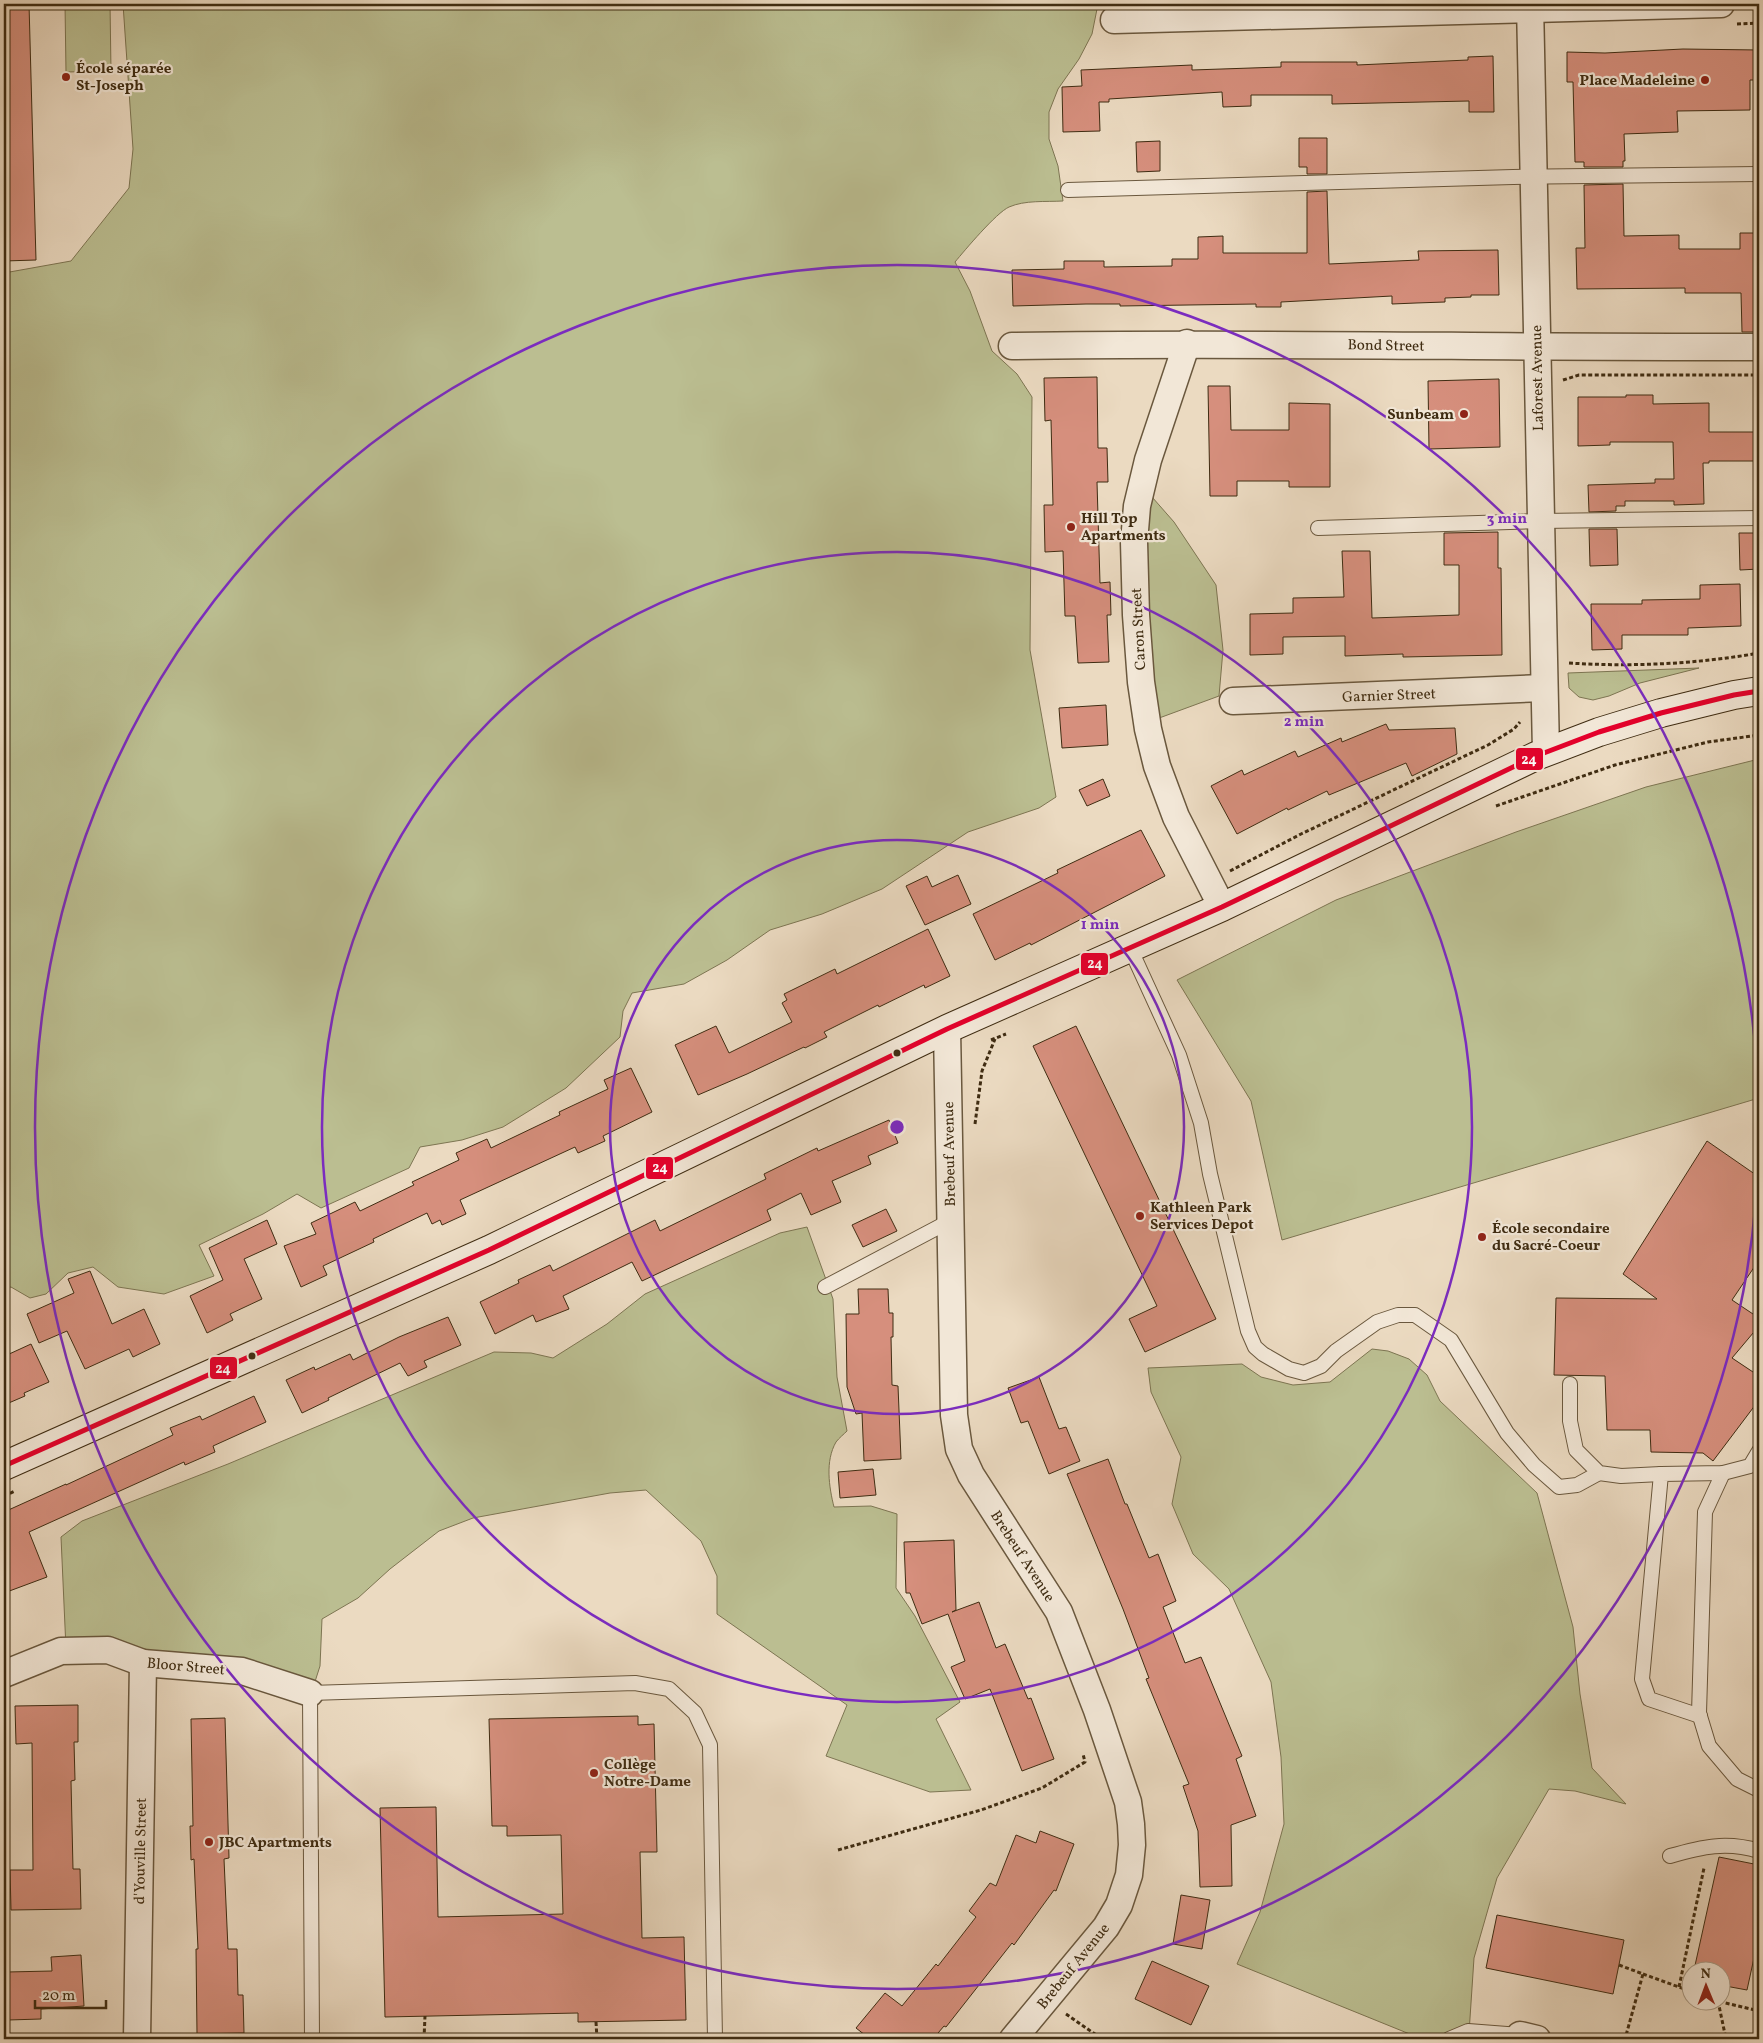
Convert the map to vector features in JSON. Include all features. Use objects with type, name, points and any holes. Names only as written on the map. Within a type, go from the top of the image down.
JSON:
[{"type":"street","points":[[1114,20],[1530,6],[1721,4]]},
{"type":"street","name":"Laforest Avenue","points":[[1530,6],[1541,521],[1538,680],[1546,752]]},
{"type":"street","name":"Bond Street","points":[[1012,346],[1187,343],[1536,347],[1759,346]]},
{"type":"street","name":"Caron Street","points":[[1187,343],[1148,460],[1137,506],[1134,542],[1136,615],[1141,682],[1156,766],[1176,817],[1222,907]]},
{"type":"street","name":"Garnier Street","points":[[1233,701],[1538,680]]},
{"type":"street","points":[[4,1466],[489,1250],[947,1029],[1222,907],[1546,752],[1599,732],[1661,713],[1734,695],[1759,691]]},
{"type":"street","name":"Brebeuf Avenue","points":[[947,1029],[954,1415],[959,1449],[971,1475],[1058,1612],[1098,1710],[1128,1802],[1132,1845],[1129,1875],[1119,1905],[1106,1927],[1013,2039]]},
{"type":"street","name":"Bloor Street","points":[[4,1674],[61,1651],[108,1650],[143,1663],[242,1671],[310,1693]]},
{"type":"street","name":"d'Youville Street","points":[[137,2039],[143,1663]]},
{"type":"lane","points":[[1068,190],[1533,176],[1759,174]]},
{"type":"lane","points":[[1318,528],[1541,521],[1759,518]]},
{"type":"lane","points":[[1130,948],[1179,1055],[1201,1123],[1217,1202],[1248,1332],[1255,1347],[1276,1363],[1304,1373],[1321,1366],[1336,1351],[1378,1322],[1398,1315],[1415,1315],[1451,1340],[1507,1433],[1534,1465],[1559,1487],[1577,1485],[1599,1473],[1621,1476],[1724,1473],[1750,1466],[1759,1451]]},
{"type":"lane","points":[[825,1286],[950,1221]]},
{"type":"lane","points":[[1570,1384],[1570,1420],[1576,1450],[1599,1473]]},
{"type":"lane","points":[[1724,1473],[1705,1512],[1700,1716],[1709,1746],[1736,1779],[1759,1790]]},
{"type":"lane","points":[[1661,1474],[1642,1679],[1648,1699],[1700,1716]]},
{"type":"lane","points":[[312,2039],[310,1693],[635,1683],[669,1689],[695,1712],[710,1745],[715,2039]]},
{"type":"lane","points":[[1670,1856],[1709,1846],[1746,1847],[1759,1851]]},
{"type":"lane","points":[[1449,2039],[1468,2031],[1528,2037]]},
{"type":"path","points":[[1537,380],[1563,380],[1579,375],[1759,375]]},
{"type":"path","points":[[1209,882],[1301,834],[1497,740],[1514,729],[1524,718],[1538,680],[1600,665],[1717,660],[1759,653]]},
{"type":"path","points":[[1494,807],[1615,765],[1708,742],[1759,735]]},
{"type":"path","points":[[987,1041],[1012,1030]]},
{"type":"path","points":[[949,1152],[976,1124],[982,1071],[995,1039]]},
{"type":"path","points":[[4,1496],[22,1488]]},
{"type":"path","points":[[838,1850],[963,1815],[1042,1788],[1085,1762],[1082,1747]]},
{"type":"path","points":[[1619,1965],[1679,1987],[1709,1846]]},
{"type":"path","points":[[1625,2039],[1643,1974]]},
{"type":"path","points":[[1046,2000],[1102,2039]]},
{"type":"path","points":[[1730,2004],[1759,2011]]},
{"type":"path","points":[[1718,2010],[1726,2039]]},
{"type":"path","points":[[424,2039],[425,2016]]},
{"type":"path","points":[[596,2022],[597,2039]]},
{"type":"green space","points":[[65,4],[110,4],[111,71],[66,72]]},
{"type":"green space","points":[[123,4],[1098,4],[1092,34],[1079,59],[1058,89],[1049,112],[1049,139],[1058,166],[1063,201],[1028,202],[1009,207],[989,224],[955,262],[970,291],[992,351],[1017,374],[1032,397],[1030,650],[1056,797],[1039,808],[968,832],[882,889],[822,914],[770,930],[727,960],[684,984],[632,993],[623,1011],[620,1037],[566,1088],[503,1127],[462,1140],[420,1147],[409,1168],[321,1208],[297,1194],[263,1214],[199,1245],[214,1276],[164,1294],[118,1287],[93,1267],[68,1273],[46,1294],[30,1298],[11,1287],[4,1288],[4,273],[71,261],[129,188],[133,149]]},
{"type":"green space","points":[[1145,489],[1174,522],[1216,585],[1223,650],[1219,696],[1151,721]]},
{"type":"green space","points":[[1699,668],[1640,683],[1609,696],[1593,700],[1579,697],[1569,688],[1568,673]]},
{"type":"green space","points":[[1755,760],[1759,910],[1759,1098],[1282,1240],[1251,1101],[1177,980],[1336,900],[1516,832],[1646,787]]},
{"type":"green space","points":[[807,1227],[833,1299],[837,1377],[847,1431],[836,1442],[830,1457],[830,1483],[834,1507],[871,1506],[897,1514],[896,1588],[915,1616],[960,1702],[936,1719],[971,1790],[930,1792],[826,1756],[847,1705],[717,1614],[717,1576],[701,1541],[646,1490],[610,1493],[473,1518],[439,1531],[390,1569],[358,1598],[322,1619],[320,1666],[312,1691],[66,1649],[61,1537],[82,1521],[228,1464],[494,1352],[531,1353],[553,1358],[607,1324],[645,1294],[780,1233]]},
{"type":"green space","points":[[1372,1349],[1388,1351],[1409,1359],[1427,1375],[1440,1401],[1537,1493],[1573,1627],[1580,1694],[1592,1768],[1626,1804],[1575,1791],[1549,1789],[1497,1878],[1474,1958],[1469,2033],[1454,2039],[1422,2039],[1237,1964],[1260,1912],[1284,1824],[1281,1757],[1271,1682],[1229,1589],[1193,1554],[1172,1504],[1181,1457],[1151,1392],[1148,1368],[1242,1364],[1261,1377],[1293,1385],[1330,1382]]},
{"type":"building","points":[[4,4],[29,4],[36,260],[4,261]]},
{"type":"building","points":[[1683,49],[1759,50],[1759,80],[1750,80],[1750,110],[1677,111],[1678,132],[1624,134],[1625,161],[1623,161],[1623,167],[1584,167],[1584,162],[1575,162],[1573,82],[1567,82],[1567,52],[1605,53]]},
{"type":"building","points":[[1493,56],[1494,112],[1469,112],[1469,101],[1332,104],[1332,95],[1251,95],[1251,106],[1223,107],[1222,92],[1109,99],[1109,102],[1099,102],[1100,131],[1063,132],[1062,87],[1082,86],[1081,70],[1192,65],[1192,70],[1281,67],[1281,62],[1357,62],[1357,65],[1468,60],[1468,57]]},
{"type":"building","points":[[1299,138],[1327,138],[1327,174],[1307,174],[1307,167],[1299,167]]},
{"type":"building","points":[[1160,141],[1160,171],[1137,172],[1136,142]]},
{"type":"building","points":[[1623,184],[1624,236],[1679,235],[1679,249],[1740,249],[1740,233],[1759,233],[1759,332],[1742,332],[1741,293],[1685,293],[1685,288],[1577,289],[1576,248],[1585,248],[1584,185]]},
{"type":"building","points":[[1327,191],[1329,264],[1419,260],[1418,251],[1498,250],[1499,295],[1471,295],[1471,297],[1445,298],[1445,302],[1392,304],[1392,296],[1281,302],[1281,307],[1256,307],[1256,304],[1013,306],[1012,270],[1064,269],[1064,261],[1104,261],[1104,267],[1172,266],[1172,259],[1198,259],[1198,237],[1223,236],[1223,253],[1307,253],[1307,192]]},
{"type":"building","points":[[1097,377],[1098,448],[1107,448],[1108,482],[1097,482],[1100,583],[1110,582],[1111,615],[1107,615],[1109,662],[1078,663],[1075,616],[1065,616],[1063,551],[1045,552],[1044,505],[1053,505],[1051,420],[1045,421],[1044,378]]},
{"type":"building","name":"Sunbeam","points":[[1499,379],[1500,447],[1429,449],[1428,381]]},
{"type":"building","points":[[1208,386],[1230,386],[1231,430],[1289,430],[1289,403],[1330,404],[1330,487],[1289,487],[1289,481],[1237,481],[1237,496],[1210,496]]},
{"type":"building","points":[[1626,395],[1653,395],[1653,404],[1709,403],[1709,432],[1755,432],[1755,461],[1709,461],[1709,463],[1703,463],[1704,504],[1674,505],[1674,501],[1625,501],[1625,506],[1616,506],[1616,511],[1589,512],[1588,485],[1655,483],[1655,479],[1674,479],[1673,442],[1610,442],[1610,445],[1578,446],[1578,397],[1626,397]]},
{"type":"building","points":[[1589,529],[1617,529],[1618,565],[1590,566]]},
{"type":"building","points":[[1498,532],[1498,568],[1501,568],[1502,655],[1403,657],[1403,654],[1345,656],[1345,636],[1283,637],[1283,654],[1250,655],[1250,614],[1293,613],[1293,598],[1344,597],[1342,551],[1370,551],[1372,618],[1459,615],[1459,565],[1444,565],[1444,533]]},
{"type":"building","points":[[1739,533],[1759,533],[1759,569],[1740,570]]},
{"type":"building","points":[[1740,584],[1741,626],[1688,628],[1688,635],[1622,635],[1622,649],[1592,650],[1591,604],[1642,604],[1642,600],[1700,599],[1700,585]]},
{"type":"building","points":[[1106,705],[1108,745],[1062,748],[1059,708]]},
{"type":"building","points":[[1386,724],[1389,730],[1455,728],[1457,754],[1412,776],[1406,763],[1329,795],[1327,791],[1288,810],[1287,808],[1237,834],[1211,786],[1242,770],[1244,775],[1295,751],[1298,757],[1341,738],[1342,742]]},
{"type":"building","points":[[1103,779],[1110,796],[1087,806],[1079,790]]},
{"type":"building","points":[[1141,830],[1165,876],[1031,945],[1030,943],[995,960],[973,914],[1058,873],[1057,870]]},
{"type":"building","points":[[958,875],[971,904],[925,925],[906,886],[927,876],[932,887]]},
{"type":"building","points":[[928,929],[950,976],[925,988],[924,985],[879,1007],[878,1005],[824,1032],[827,1037],[805,1048],[698,1095],[675,1045],[716,1026],[729,1053],[792,1022],[782,1003],[787,1000],[784,994],[835,969],[837,974]]},
{"type":"building","name":"Kathleen Park Services Depot","points":[[1076,1026],[1216,1319],[1145,1352],[1129,1319],[1157,1306],[1033,1046]]},
{"type":"building","points":[[631,1068],[652,1112],[603,1136],[605,1141],[578,1153],[575,1147],[460,1200],[466,1214],[442,1225],[440,1220],[432,1224],[427,1213],[373,1239],[374,1242],[323,1266],[327,1275],[301,1287],[284,1246],[316,1234],[311,1223],[355,1202],[360,1211],[414,1185],[412,1182],[459,1160],[456,1153],[487,1139],[491,1148],[560,1115],[559,1112],[608,1089],[604,1080]]},
{"type":"building","points":[[889,1120],[898,1143],[868,1156],[871,1164],[832,1181],[841,1202],[811,1215],[801,1193],[767,1210],[771,1220],[642,1281],[632,1262],[563,1296],[569,1309],[536,1322],[533,1315],[495,1334],[480,1302],[519,1283],[518,1280],[550,1265],[553,1271],[655,1220],[660,1231],[766,1179],[764,1174],[817,1148],[818,1151]]},
{"type":"building","points":[[1707,1141],[1759,1177],[1759,1260],[1732,1300],[1759,1318],[1759,1326],[1732,1358],[1759,1376],[1759,1400],[1713,1461],[1703,1453],[1651,1452],[1650,1430],[1607,1430],[1605,1376],[1554,1375],[1556,1298],[1657,1299],[1623,1274]]},
{"type":"building","points":[[886,1209],[897,1231],[863,1247],[852,1225]]},
{"type":"building","points":[[267,1220],[277,1244],[244,1259],[262,1299],[230,1314],[233,1320],[207,1333],[190,1296],[223,1280],[209,1248]]},
{"type":"building","points":[[90,1271],[112,1324],[144,1309],[160,1344],[133,1357],[129,1349],[85,1369],[67,1331],[39,1343],[27,1314],[74,1293],[68,1279]]},
{"type":"building","points":[[858,1289],[888,1289],[889,1313],[893,1313],[893,1337],[891,1337],[892,1385],[898,1386],[901,1459],[864,1461],[862,1413],[856,1414],[847,1387],[846,1314],[859,1314]]},
{"type":"building","points":[[448,1317],[461,1345],[424,1361],[427,1367],[408,1376],[400,1363],[328,1398],[329,1400],[302,1413],[286,1380],[314,1367],[315,1370],[350,1354],[353,1360],[399,1337]]},
{"type":"building","points":[[31,1344],[49,1382],[24,1393],[25,1396],[4,1405],[4,1348],[7,1355]]},
{"type":"building","points":[[1039,1377],[1059,1429],[1066,1427],[1080,1461],[1049,1474],[1028,1421],[1021,1423],[1008,1388]]},
{"type":"building","points":[[254,1396],[266,1422],[213,1446],[215,1452],[185,1465],[184,1462],[29,1532],[47,1577],[4,1593],[4,1512],[173,1435],[170,1428],[200,1416],[202,1420]]},
{"type":"building","points":[[1108,1459],[1125,1504],[1127,1504],[1149,1558],[1158,1554],[1176,1601],[1163,1607],[1185,1663],[1201,1657],[1242,1756],[1236,1759],[1256,1816],[1231,1825],[1232,1886],[1200,1887],[1198,1831],[1183,1786],[1189,1784],[1146,1679],[1149,1678],[1123,1609],[1067,1474]]},
{"type":"building","points":[[873,1469],[876,1495],[840,1498],[838,1472]]},
{"type":"building","points":[[954,1540],[956,1610],[952,1612],[979,1602],[996,1648],[1005,1644],[1028,1699],[1031,1698],[1054,1759],[1022,1771],[990,1689],[965,1699],[951,1667],[965,1661],[948,1614],[922,1624],[910,1593],[906,1593],[904,1542]]},
{"type":"building","points":[[78,1705],[78,1742],[74,1742],[75,1780],[71,1781],[73,1869],[80,1869],[81,1909],[11,1910],[10,1870],[33,1870],[32,1743],[16,1744],[15,1706]]},
{"type":"building","points":[[638,1716],[638,1725],[654,1724],[657,1852],[640,1852],[642,1938],[684,1937],[686,2020],[578,2022],[578,2013],[385,2017],[380,1808],[436,1807],[438,1917],[563,1914],[561,1835],[507,1836],[507,1826],[492,1826],[489,1719]]},
{"type":"building","points":[[225,1718],[229,1858],[224,1859],[228,1949],[237,1949],[238,1995],[243,1995],[244,2033],[197,2034],[196,1949],[198,1949],[194,1859],[191,1860],[190,1826],[193,1826],[191,1719]]},
{"type":"building","points":[[1040,1831],[1074,1844],[1056,1891],[1054,1890],[1014,1945],[1012,1943],[946,2027],[944,2026],[933,2039],[870,2039],[856,2028],[885,1993],[902,2006],[936,1964],[938,1966],[976,1917],[969,1911],[990,1883],[996,1886],[1016,1835],[1036,1843]]},
{"type":"building","points":[[1719,1857],[1759,1865],[1759,1935],[1747,1990],[1730,1987],[1730,1960],[1696,1960]]},
{"type":"building","points":[[1181,1895],[1210,1900],[1202,1949],[1173,1944]]},
{"type":"building","points":[[1497,1915],[1624,1940],[1613,1994],[1486,1968]]},
{"type":"building","points":[[81,1955],[84,2006],[41,2009],[41,2019],[8,2020],[7,1972],[52,1971],[51,1957]]},
{"type":"building","points":[[1152,1961],[1209,1986],[1191,2025],[1135,1999]]},
{"type":"transit line","name":"24","points":[[4,1466],[489,1250],[947,1029],[1222,907],[1536,756],[1599,732],[1661,713],[1734,695],[1759,691]]},
{"type":"place","name":"École séparée St-Joseph","points":[[66,77]]},
{"type":"place","name":"Place Madeleine","points":[[1705,80]]},
{"type":"place","name":"Sunbeam","points":[[1464,414]]},
{"type":"place","name":"Hill Top Apartments","points":[[1071,527]]},
{"type":"place","name":"Kathleen Park Services Depot","points":[[1140,1216]]},
{"type":"place","name":"École secondaire du Sacré-Coeur","points":[[1482,1237]]},
{"type":"place","name":"Collège Notre-Dame","points":[[594,1773]]},
{"type":"place","name":"JBC Apartments","points":[[209,1842]]}]
